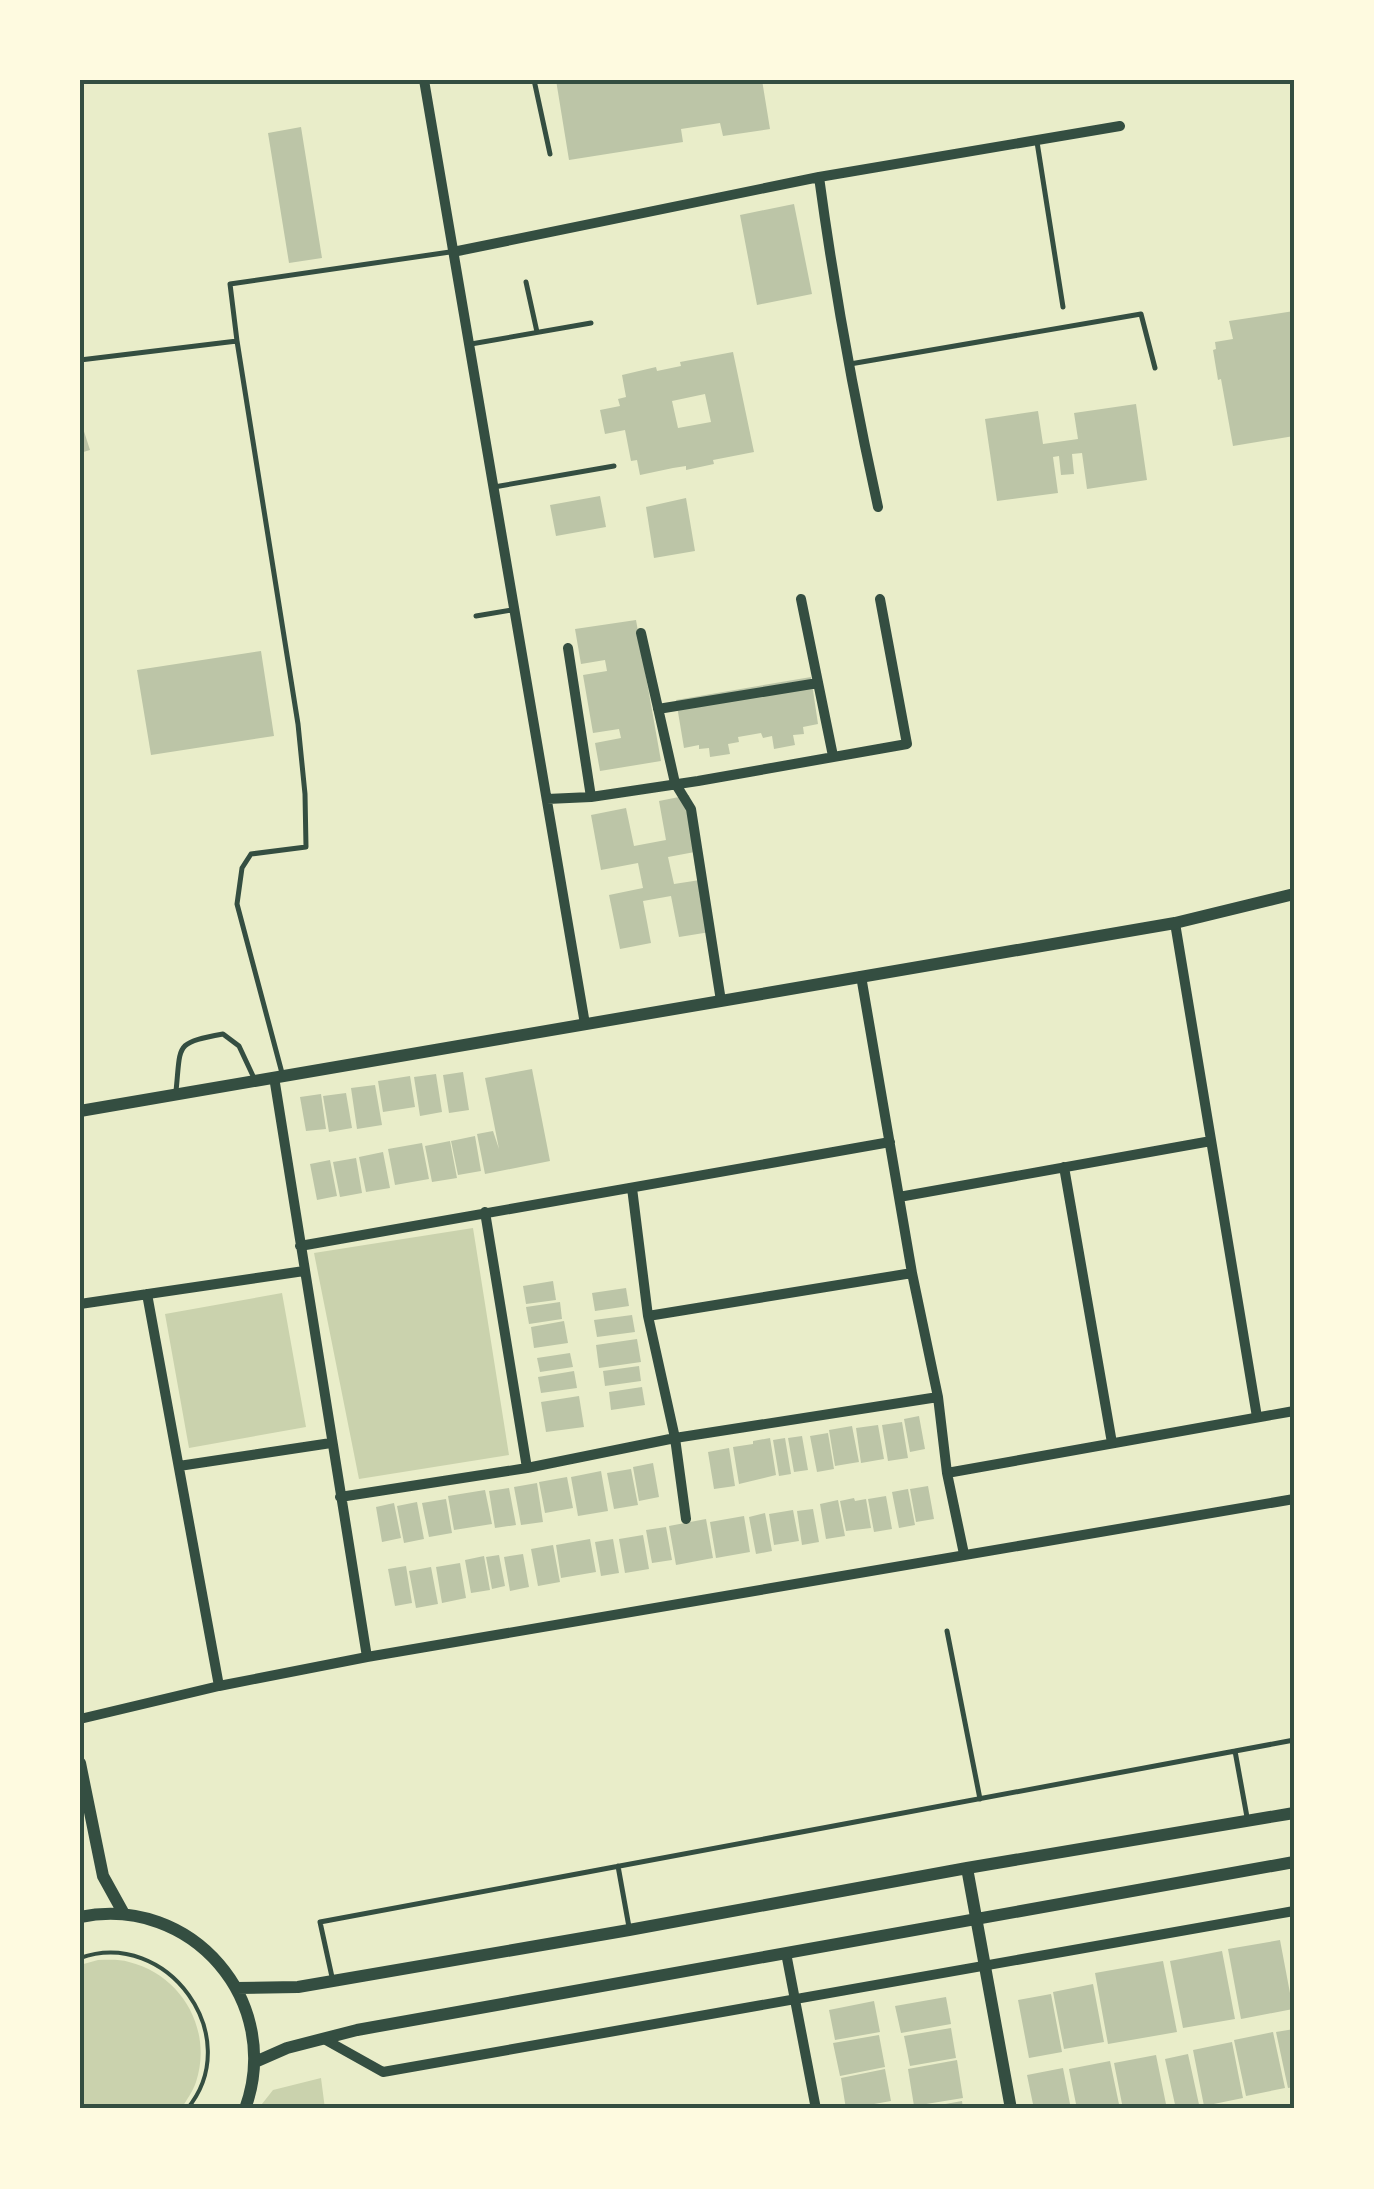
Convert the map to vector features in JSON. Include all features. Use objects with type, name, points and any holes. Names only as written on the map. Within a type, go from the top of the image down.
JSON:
[{"type":"street","points":[[424,80],[586,1024]]},
{"type":"street","points":[[453,252],[819,177],[1120,126]]},
{"type":"street","points":[[819,177],[878,507]]},
{"type":"street","points":[[801,598],[833,756]]},
{"type":"street","points":[[547,799],[698,782],[906,744],[880,599]]},
{"type":"street","points":[[641,633],[675,784],[691,809],[721,1000]]},
{"type":"street","points":[[568,648],[590,796]]},
{"type":"street","points":[[658,708],[818,683]]},
{"type":"street","points":[[80,1110],[1175,923],[1294,894]]},
{"type":"street","points":[[1175,923],[1257,1417]]},
{"type":"street","points":[[861,976],[964,1554]]},
{"type":"street","points":[[278,1076],[300,1246],[367,1657]]},
{"type":"street","points":[[899,1197],[1211,1140]]},
{"type":"street","points":[[300,1246],[890,1142]]},
{"type":"street","points":[[1064,1167],[1112,1443]]},
{"type":"street","points":[[632,1188],[648,1316],[675,1438],[686,1519]]},
{"type":"street","points":[[485,1212],[527,1468]]},
{"type":"street","points":[[80,1304],[304,1271]]},
{"type":"street","points":[[648,1316],[912,1273]]},
{"type":"street","points":[[147,1294],[219,1686]]},
{"type":"street","points":[[340,1497],[527,1468],[675,1438],[938,1398]]},
{"type":"street","points":[[947,1473],[1294,1411]]},
{"type":"street","points":[[179,1466],[331,1443]]},
{"type":"street","points":[[80,1719],[367,1657],[1294,1498]]},
{"type":"street","points":[[80,1763],[103,1876],[124,1914]]},
{"type":"street","points":[[236,1988],[298,1987],[1294,1813]]},
{"type":"street","points":[[254,2062],[287,2048],[358,2030],[1294,1862]]},
{"type":"street","points":[[967,1868],[1011,2109]]},
{"type":"street","points":[[324,2039],[383,2072],[1294,1911]]},
{"type":"street","points":[[80,1917],[124,1914],[151,1920],[177,1930],[220,1964],[236,1988],[250,2024],[254,2062],[244,2109]]},
{"type":"street","points":[[786,1953],[816,2109]]},
{"type":"lane","points":[[534,80],[550,154]]},
{"type":"lane","points":[[1036,140],[1063,308]]},
{"type":"lane","points":[[278,1076],[237,904],[242,868],[251,854],[306,846],[304,794],[298,724],[230,284],[453,252]]},
{"type":"lane","points":[[526,282],[537,332]]},
{"type":"lane","points":[[850,364],[1141,314],[1155,368]]},
{"type":"lane","points":[[469,344],[591,323]]},
{"type":"lane","points":[[80,360],[237,342]]},
{"type":"lane","points":[[494,488],[614,466]]},
{"type":"lane","points":[[476,616],[515,610]]},
{"type":"lane","points":[[176,1094],[183,1048],[192,1040],[223,1034],[239,1046],[255,1080]]},
{"type":"lane","points":[[947,1631],[980,1799]]},
{"type":"lane","points":[[333,1981],[320,1922],[1294,1740]]},
{"type":"lane","points":[[1234,1751],[1248,1821]]},
{"type":"lane","points":[[618,1866],[629,1930]]},
{"type":"path","points":[[80,1958],[125,1953],[155,1963],[181,1983],[199,2009],[208,2040],[206,2072],[188,2109]]},
{"type":"green space","points":[[473,1228],[509,1455],[359,1479],[314,1253]]},
{"type":"green space","points":[[282,1293],[306,1427],[189,1448],[165,1314]]},
{"type":"green space","points":[[98,1960],[125,1961],[148,1969],[164,1979],[189,2007],[200,2043],[200,2062],[195,2085],[181,2109],[80,2109],[80,1965]]},
{"type":"green space","points":[[321,2078],[325,2109],[258,2109],[273,2090]]},
{"type":"building","points":[[556,80],[762,80],[770,129],[723,136],[720,123],[681,129],[683,142],[569,160]]},
{"type":"building","points":[[301,127],[322,258],[289,263],[268,133]]},
{"type":"building","points":[[794,204],[812,294],[757,305],[740,215]]},
{"type":"building","points":[[1294,311],[1294,436],[1233,446],[1221,379],[1218,380],[1215,342],[1233,339],[1229,321]]},
{"type":"building","points":[[733,352],[754,452],[686,470],[686,466],[640,475],[637,460],[631,461],[625,430],[605,434],[600,410],[620,406],[618,399],[626,397],[622,375],[681,366],[680,362]],"holes":[[[705,394],[711,422],[678,428],[672,401]]]},
{"type":"building","points":[[1136,404],[1147,480],[1087,489],[1082,453],[1072,454],[1074,474],[1061,475],[1059,456],[1053,457],[1058,493],[997,501],[985,419],[1038,411],[1043,444],[1078,439],[1074,413]]},
{"type":"building","points":[[80,419],[90,450],[80,453]]},
{"type":"building","points":[[600,496],[606,527],[556,536],[550,505]]},
{"type":"building","points":[[686,498],[695,551],[654,558],[646,507]]},
{"type":"building","points":[[636,620],[661,761],[600,771],[595,743],[621,738],[619,729],[593,733],[583,675],[607,671],[605,660],[581,664],[575,629]]},
{"type":"building","points":[[261,651],[274,736],[151,755],[137,670]]},
{"type":"building","points":[[811,677],[818,724],[803,727],[804,734],[793,735],[795,745],[774,749],[772,736],[763,738],[761,733],[738,737],[739,742],[728,744],[730,754],[710,757],[709,748],[684,748],[676,700]]},
{"type":"building","points":[[689,795],[700,851],[668,857],[674,884],[700,880],[710,932],[679,937],[671,896],[643,901],[651,943],[620,949],[609,895],[643,888],[638,863],[601,870],[591,815],[626,808],[634,846],[666,840],[659,801]]},
{"type":"building","points":[[532,1069],[550,1161],[485,1174],[477,1134],[493,1131],[499,1149],[485,1078]]},
{"type":"building","points":[[463,1072],[469,1110],[449,1113],[443,1075]]},
{"type":"building","points":[[436,1074],[442,1112],[420,1116],[414,1077]]},
{"type":"building","points":[[410,1076],[415,1107],[383,1112],[378,1081]]},
{"type":"building","points":[[375,1085],[382,1125],[357,1129],[351,1088]]},
{"type":"building","points":[[346,1093],[352,1128],[329,1132],[323,1096]]},
{"type":"building","points":[[321,1094],[326,1129],[306,1131],[300,1097]]},
{"type":"building","points":[[475,1136],[481,1171],[458,1175],[451,1141]]},
{"type":"building","points":[[450,1141],[457,1178],[432,1182],[425,1146]]},
{"type":"building","points":[[422,1143],[429,1179],[395,1185],[388,1149]]},
{"type":"building","points":[[383,1152],[390,1188],[366,1192],[359,1157]]},
{"type":"building","points":[[356,1158],[362,1193],[340,1197],[333,1162]]},
{"type":"building","points":[[330,1160],[337,1196],[317,1200],[310,1164]]},
{"type":"building","points":[[553,1281],[556,1300],[526,1304],[523,1286]]},
{"type":"building","points":[[626,1288],[629,1306],[595,1311],[592,1293]]},
{"type":"building","points":[[560,1302],[562,1319],[529,1324],[526,1307]]},
{"type":"building","points":[[632,1315],[635,1332],[597,1337],[594,1320]]},
{"type":"building","points":[[564,1321],[568,1343],[534,1348],[531,1327]]},
{"type":"building","points":[[637,1339],[641,1362],[599,1368],[596,1345]]},
{"type":"building","points":[[570,1353],[573,1367],[540,1372],[537,1358]]},
{"type":"building","points":[[639,1366],[641,1381],[605,1386],[603,1371]]},
{"type":"building","points":[[574,1371],[577,1388],[541,1393],[538,1377]]},
{"type":"building","points":[[642,1387],[645,1405],[611,1410],[609,1392]]},
{"type":"building","points":[[579,1396],[584,1427],[546,1432],[541,1402]]},
{"type":"building","points":[[919,1416],[925,1449],[910,1452],[904,1419]]},
{"type":"building","points":[[902,1422],[908,1458],[888,1461],[882,1425]]},
{"type":"building","points":[[878,1425],[884,1459],[861,1463],[856,1428]]},
{"type":"building","points":[[852,1426],[859,1462],[835,1466],[829,1430]]},
{"type":"building","points":[[828,1433],[834,1469],[817,1472],[810,1436]]},
{"type":"building","points":[[802,1436],[808,1470],[794,1472],[788,1438]]},
{"type":"building","points":[[770,1438],[776,1475],[739,1484],[733,1447]]},
{"type":"building","points":[[785,1438],[791,1474],[779,1476],[773,1440]]},
{"type":"building","points":[[729,1448],[735,1486],[714,1489],[708,1452]]},
{"type":"building","points":[[653,1463],[659,1497],[639,1501],[633,1467]]},
{"type":"building","points":[[631,1469],[638,1505],[614,1509],[607,1473]]},
{"type":"building","points":[[601,1471],[608,1511],[578,1516],[571,1477]]},
{"type":"building","points":[[567,1477],[573,1508],[545,1513],[539,1482]]},
{"type":"building","points":[[537,1483],[543,1522],[521,1525],[514,1487]]},
{"type":"building","points":[[928,1486],[934,1519],[916,1522],[910,1489]]},
{"type":"building","points":[[509,1488],[516,1525],[495,1528],[489,1491]]},
{"type":"building","points":[[908,1489],[915,1525],[899,1528],[892,1492]]},
{"type":"building","points":[[485,1490],[492,1524],[454,1530],[448,1496]]},
{"type":"building","points":[[886,1496],[892,1529],[874,1532],[868,1499]]},
{"type":"building","points":[[446,1499],[452,1533],[429,1537],[422,1503]]},
{"type":"building","points":[[866,1499],[871,1528],[846,1531],[840,1501]]},
{"type":"building","points":[[838,1500],[845,1536],[826,1539],[820,1504]]},
{"type":"building","points":[[417,1502],[424,1539],[404,1543],[397,1506]]},
{"type":"building","points":[[394,1503],[401,1538],[382,1542],[376,1507]]},
{"type":"building","points":[[813,1509],[819,1542],[802,1545],[797,1511]]},
{"type":"building","points":[[793,1510],[799,1541],[774,1545],[769,1514]]},
{"type":"building","points":[[765,1513],[772,1551],[756,1554],[749,1517]]},
{"type":"building","points":[[744,1516],[750,1552],[716,1558],[710,1522]]},
{"type":"building","points":[[706,1519],[713,1558],[676,1565],[669,1526]]},
{"type":"building","points":[[666,1527],[672,1560],[652,1563],[646,1530]]},
{"type":"building","points":[[643,1535],[649,1569],[625,1573],[619,1539]]},
{"type":"building","points":[[590,1539],[596,1572],[561,1578],[556,1545]]},
{"type":"building","points":[[613,1539],[619,1573],[601,1576],[595,1542]]},
{"type":"building","points":[[553,1545],[560,1582],[538,1586],[531,1549]]},
{"type":"building","points":[[523,1554],[529,1587],[510,1591],[504,1557]]},
{"type":"building","points":[[499,1555],[505,1586],[492,1589],[486,1557]]},
{"type":"building","points":[[484,1556],[490,1590],[471,1593],[465,1560]]},
{"type":"building","points":[[460,1563],[466,1598],[442,1603],[436,1567]]},
{"type":"building","points":[[406,1566],[412,1603],[395,1606],[388,1569]]},
{"type":"building","points":[[431,1567],[438,1604],[416,1608],[409,1571]]},
{"type":"building","points":[[1280,1940],[1293,2009],[1241,2019],[1228,1949]]},
{"type":"building","points":[[1222,1951],[1235,2019],[1183,2028],[1170,1961]]},
{"type":"building","points":[[1163,1961],[1177,2032],[1108,2044],[1095,1973]]},
{"type":"building","points":[[1093,1984],[1104,2042],[1064,2049],[1053,1992]]},
{"type":"building","points":[[1051,1994],[1062,2052],[1029,2058],[1018,2000]]},
{"type":"building","points":[[946,1997],[951,2024],[901,2033],[895,2006]]},
{"type":"building","points":[[874,2001],[880,2032],[835,2040],[829,2010]]},
{"type":"building","points":[[951,2028],[956,2058],[910,2066],[904,2036]]},
{"type":"building","points":[[1294,2029],[1294,2087],[1288,2088],[1276,2032]]},
{"type":"building","points":[[1273,2032],[1285,2088],[1246,2096],[1234,2040]]},
{"type":"building","points":[[879,2035],[885,2067],[840,2076],[833,2043]]},
{"type":"building","points":[[1232,2042],[1243,2098],[1204,2106],[1193,2050]]},
{"type":"building","points":[[1188,2054],[1200,2109],[1176,2109],[1165,2059]]},
{"type":"building","points":[[1156,2055],[1167,2109],[1123,2109],[1114,2063]]},
{"type":"building","points":[[957,2060],[963,2098],[914,2106],[908,2069]]},
{"type":"building","points":[[1110,2061],[1120,2109],[1077,2109],[1069,2069]]},
{"type":"building","points":[[1063,2068],[1071,2109],[1034,2109],[1027,2075]]},
{"type":"building","points":[[885,2069],[891,2101],[846,2109],[841,2078]]},
{"type":"building","points":[[962,2101],[963,2109],[929,2109],[929,2107]]}]
